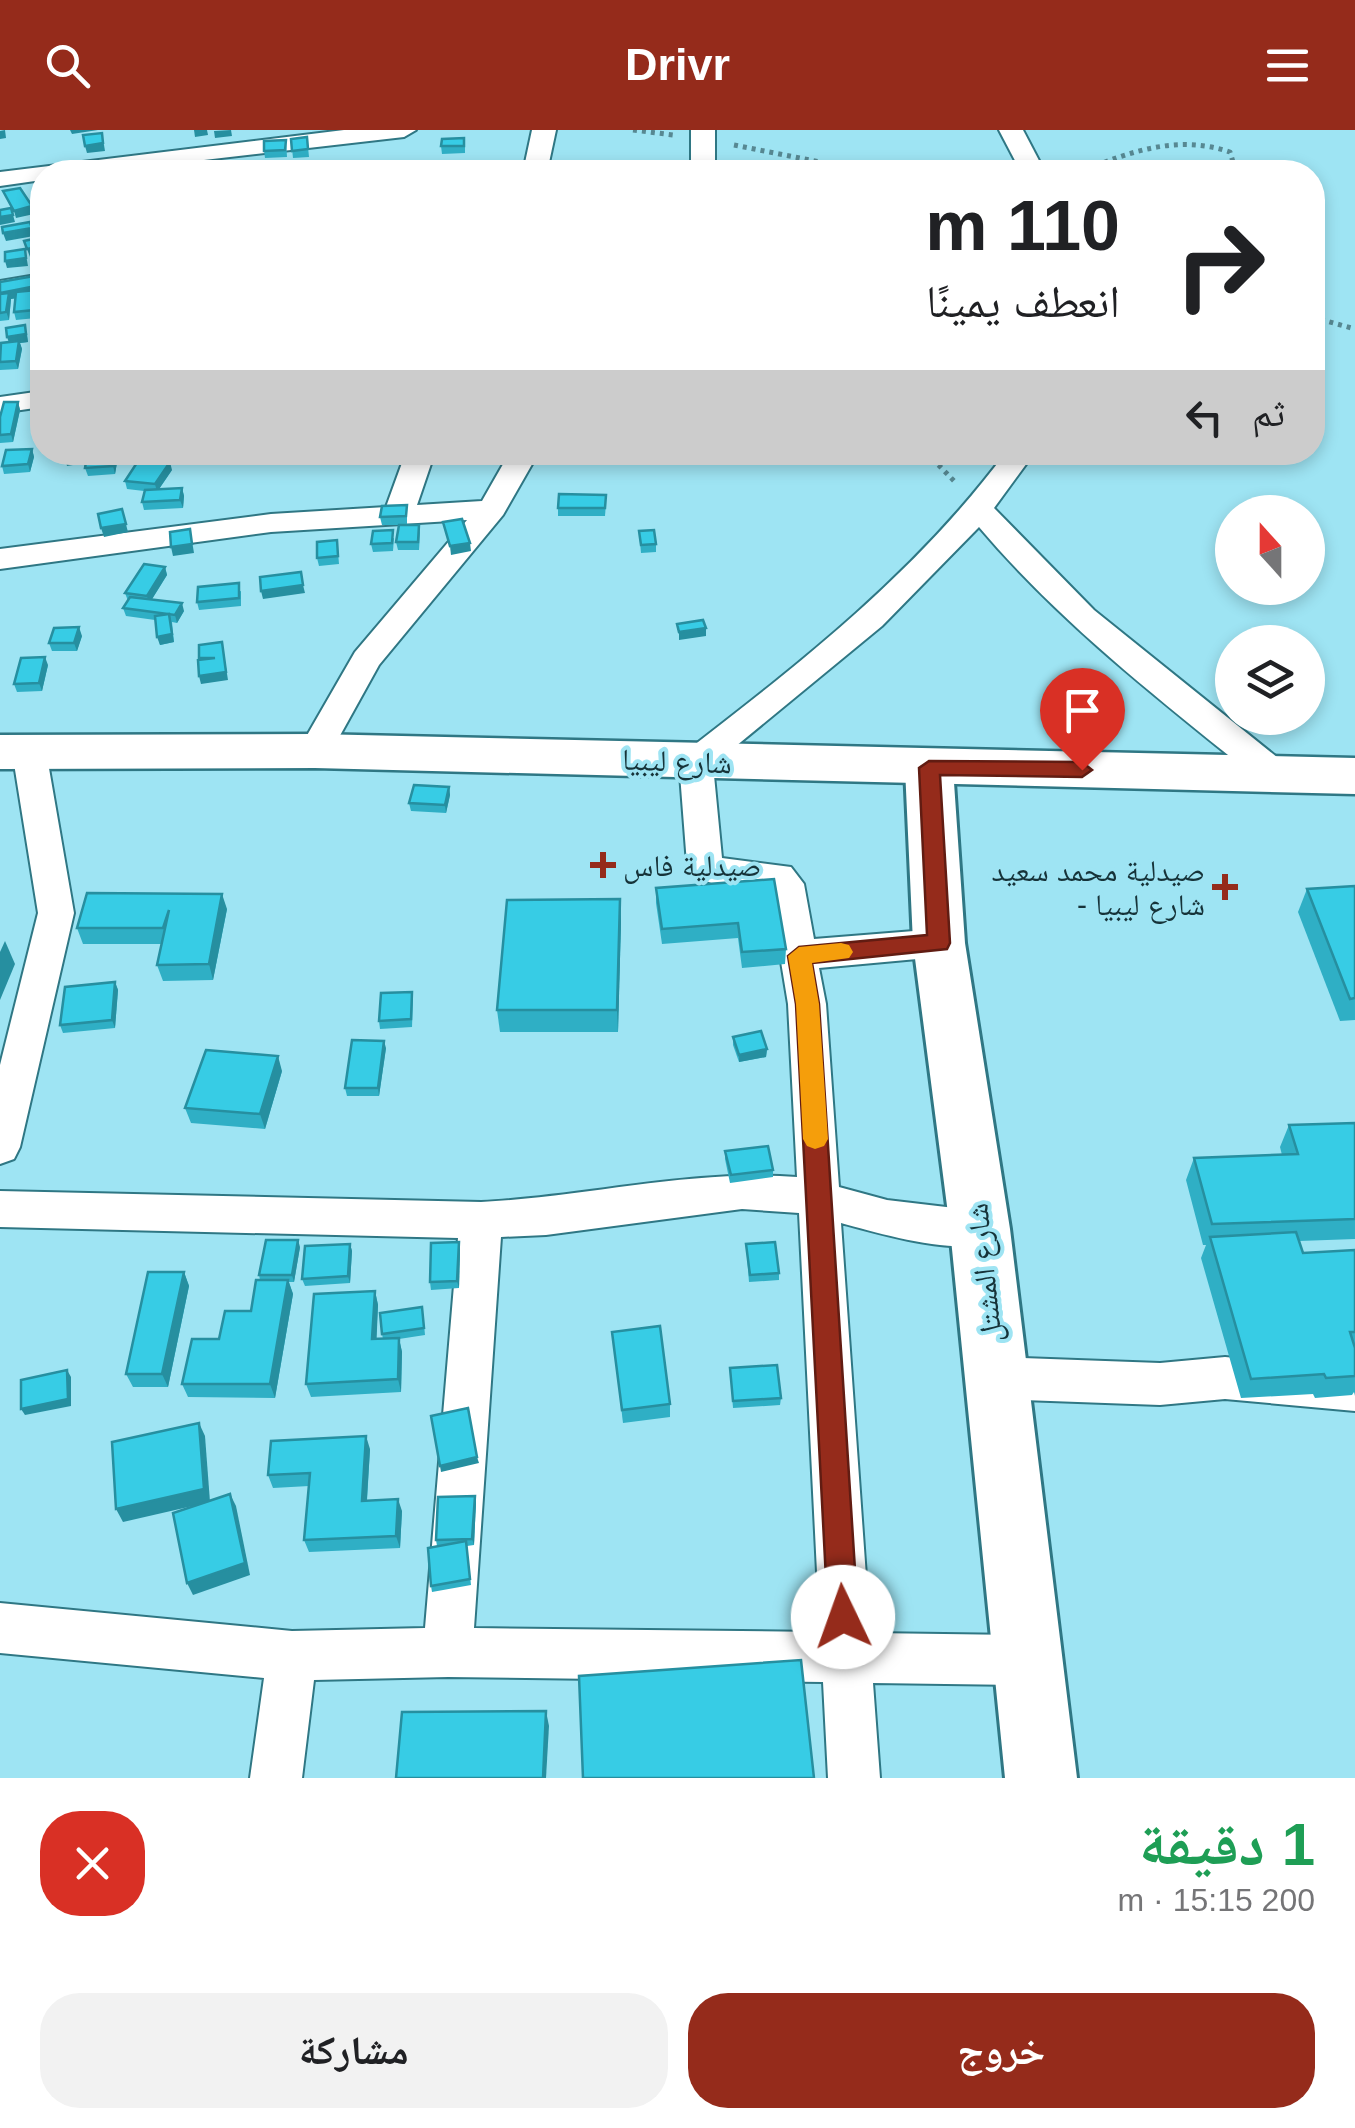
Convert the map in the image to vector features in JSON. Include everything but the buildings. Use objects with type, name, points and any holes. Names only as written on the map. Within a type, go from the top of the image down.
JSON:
[{"type":"highway","name":"شارع ليبيا","points":[[15,752],[315,751],[1355,776]]},
{"type":"street","points":[[146,160],[404,130]]},
{"type":"street","points":[[538,160],[544,130]]},
{"type":"street","points":[[1011,130],[1027,160]]},
{"type":"street","points":[[703,160],[704,135]]},
{"type":"street","points":[[0,179],[30,174]]},
{"type":"street","points":[[0,289],[30,284]]},
{"type":"street","points":[[0,405],[30,400]]},
{"type":"street","points":[[399,513],[416,465]]},
{"type":"street","points":[[315,751],[366,660],[492,509],[517,465]]},
{"type":"street","points":[[854,1778],[807,1004],[786,884],[781,878],[714,872],[704,864],[696,761],[818,666],[919,573],[980,510],[1012,465]]},
{"type":"street","points":[[0,559],[236,527],[492,509]]},
{"type":"street","points":[[980,510],[1012,549],[1107,641],[1276,774]]},
{"type":"street","points":[[0,1147],[8,1094],[56,912],[15,752]]},
{"type":"street","name":"شارع المشتل","points":[[929,768],[939,943],[980,1229],[1041,1778]]},
{"type":"street","points":[[799,956],[939,943]]},
{"type":"street","points":[[0,1208],[481,1220],[546,1217],[742,1191],[819,1200],[887,1218],[980,1229]]},
{"type":"street","points":[[448,1652],[481,1220]]},
{"type":"street","points":[[996,1378],[1160,1384],[1252,1379],[1355,1390]]},
{"type":"street","points":[[0,1628],[292,1656],[448,1652],[1027,1660]]},
{"type":"street","points":[[276,1778],[292,1656]]},
{"type":"path","points":[[634,130],[704,135],[816,160]]},
{"type":"path","points":[[1114,160],[1170,141],[1207,141],[1230,152],[1232,160]]},
{"type":"path","points":[[1325,321],[1355,329]]},
{"type":"slow traffic","points":[[815,1139],[807,1004],[799,956],[841,952]]},
{"type":"place","name":"صيدلية فاس","points":[[603,865]]},
{"type":"place","name":"صيدلية محمد سعيد - شارع ليبيا","points":[[1225,887]]},
{"type":"route","points":[[843,1617],[807,1004],[799,956],[939,943],[929,768],[1082,770]]}]
